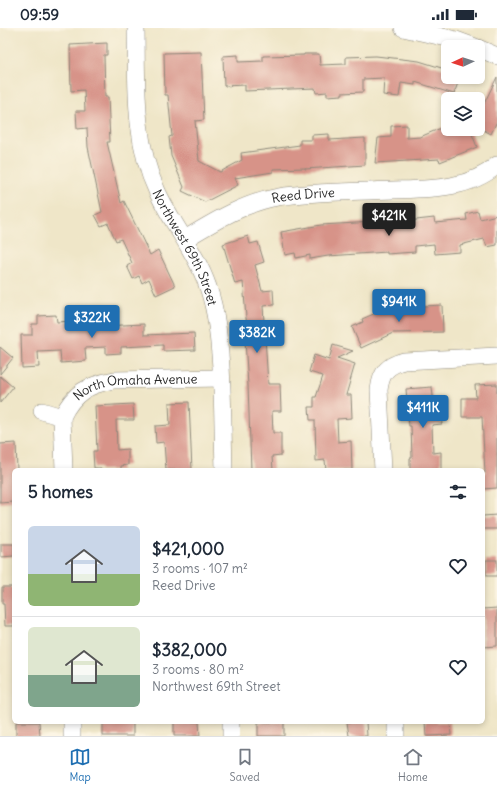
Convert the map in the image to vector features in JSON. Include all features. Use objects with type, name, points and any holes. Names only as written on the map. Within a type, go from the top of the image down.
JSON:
[{"type":"street","points":[[136,28],[151,28]]},
{"type":"street","name":"Northwest 69th Street","points":[[136,28],[137,105],[140,139],[147,169],[167,212],[185,239],[208,287],[219,335],[224,468]]},
{"type":"street","points":[[403,28],[453,40]]},
{"type":"street","points":[[485,51],[497,56]]},
{"type":"street","name":"Reed Drive","points":[[185,239],[220,218],[243,207],[263,200],[299,195],[448,187],[472,180],[497,165]]},
{"type":"street","points":[[383,468],[379,390],[380,382],[387,367],[394,363],[404,361],[497,356]]},
{"type":"street","name":"North Omaha Avenue","points":[[62,417],[74,397],[84,390],[102,382],[114,380],[221,378]]},
{"type":"street","points":[[42,411],[62,417],[64,468]]},
{"type":"street","points":[[72,724],[72,736]]},
{"type":"street","points":[[230,724],[231,736]]},
{"type":"street","points":[[396,724],[396,736]]},
{"type":"building","points":[[107,43],[107,55],[104,55],[105,97],[108,97],[110,142],[107,142],[121,203],[124,201],[150,255],[158,250],[175,286],[156,295],[149,279],[142,283],[139,276],[133,279],[127,266],[132,263],[121,239],[116,241],[108,223],[101,226],[95,215],[102,212],[88,147],[87,128],[77,129],[76,111],[85,111],[84,90],[71,91],[70,45]]},
{"type":"building","points":[[201,52],[204,120],[195,121],[199,161],[220,172],[242,160],[241,153],[300,145],[300,140],[312,140],[312,135],[329,134],[329,140],[365,138],[365,165],[305,169],[273,169],[273,172],[235,178],[238,185],[205,202],[182,191],[184,187],[171,156],[169,137],[172,136],[168,95],[165,95],[164,53]]},
{"type":"building","points":[[319,54],[320,65],[346,64],[346,57],[376,56],[419,61],[441,68],[441,84],[458,84],[455,92],[448,92],[415,82],[415,85],[401,83],[399,97],[383,95],[384,78],[363,79],[363,92],[342,93],[342,95],[327,96],[327,92],[316,93],[315,88],[245,91],[245,85],[224,86],[223,56],[238,55],[238,62],[263,61],[263,56]]},
{"type":"building","points":[[497,77],[497,121],[491,134],[485,131],[485,102]]},
{"type":"building","points":[[407,125],[407,138],[420,137],[441,128],[441,136],[473,136],[477,147],[440,162],[439,159],[375,163],[378,138],[391,137],[391,126]]},
{"type":"building","points":[[478,211],[480,219],[497,215],[497,245],[487,247],[484,239],[460,245],[460,252],[435,254],[434,244],[415,246],[415,252],[387,254],[387,252],[328,256],[310,259],[310,255],[296,258],[295,253],[285,255],[281,232],[321,225],[374,221],[390,220],[390,223],[434,218],[435,223],[467,220],[466,214]]},
{"type":"building","points":[[248,236],[250,244],[258,242],[264,262],[255,265],[262,291],[273,290],[274,305],[263,306],[268,384],[280,384],[281,411],[272,411],[273,433],[281,433],[281,455],[272,456],[273,468],[251,468],[245,341],[248,341],[243,282],[235,284],[223,244]]},
{"type":"building","points":[[387,305],[388,308],[442,305],[443,332],[393,333],[361,348],[352,327],[363,322],[362,319],[376,313],[374,310]]},
{"type":"building","points":[[56,315],[57,322],[102,319],[102,326],[144,324],[144,335],[194,333],[195,350],[163,351],[163,345],[121,347],[121,353],[106,354],[106,347],[85,348],[86,361],[61,363],[60,351],[38,352],[39,367],[22,368],[21,335],[32,335],[32,324],[38,324],[38,316]]},
{"type":"building","points":[[333,345],[353,351],[337,358],[355,364],[346,395],[351,395],[352,418],[337,419],[338,442],[351,441],[352,468],[326,468],[325,460],[316,461],[315,420],[310,420],[309,407],[314,407],[314,397],[316,397],[323,376],[309,372],[314,355],[329,360]]},
{"type":"building","points":[[0,347],[13,358],[0,374]]},
{"type":"building","points":[[0,376],[13,387],[0,403]]},
{"type":"building","points":[[497,384],[497,488],[485,489],[482,417],[462,417],[462,398],[476,398],[475,385]]},
{"type":"building","points":[[432,387],[434,405],[440,405],[442,424],[432,425],[433,453],[441,452],[441,468],[410,468],[410,458],[412,458],[411,426],[409,426],[406,389]]},
{"type":"building","points":[[189,402],[192,468],[166,468],[164,442],[156,443],[155,426],[170,425],[169,403]]},
{"type":"building","points":[[133,404],[134,420],[116,420],[117,450],[128,449],[128,465],[121,466],[121,468],[94,468],[93,451],[97,451],[95,406]]},
{"type":"building","points":[[16,443],[17,468],[12,468],[12,502],[0,503],[0,444]]},
{"type":"building","points":[[497,515],[497,529],[485,529],[485,516]]},
{"type":"building","points":[[1,544],[12,544],[12,556],[1,557]]},
{"type":"building","points":[[486,560],[497,560],[497,576],[486,576]]},
{"type":"building","points":[[2,587],[12,587],[12,626],[5,626],[4,604],[2,604]]},
{"type":"building","points":[[497,608],[497,646],[485,647],[485,609]]},
{"type":"building","points":[[16,724],[39,724],[40,736],[16,736]]},
{"type":"building","points":[[103,724],[133,724],[133,736],[103,736]]},
{"type":"building","points":[[174,724],[199,724],[200,736],[174,736]]},
{"type":"building","points":[[258,724],[284,724],[284,736],[258,736]]},
{"type":"building","points":[[347,724],[366,724],[367,736],[349,736]]},
{"type":"building","points":[[425,724],[450,724],[451,735],[426,736]]}]
